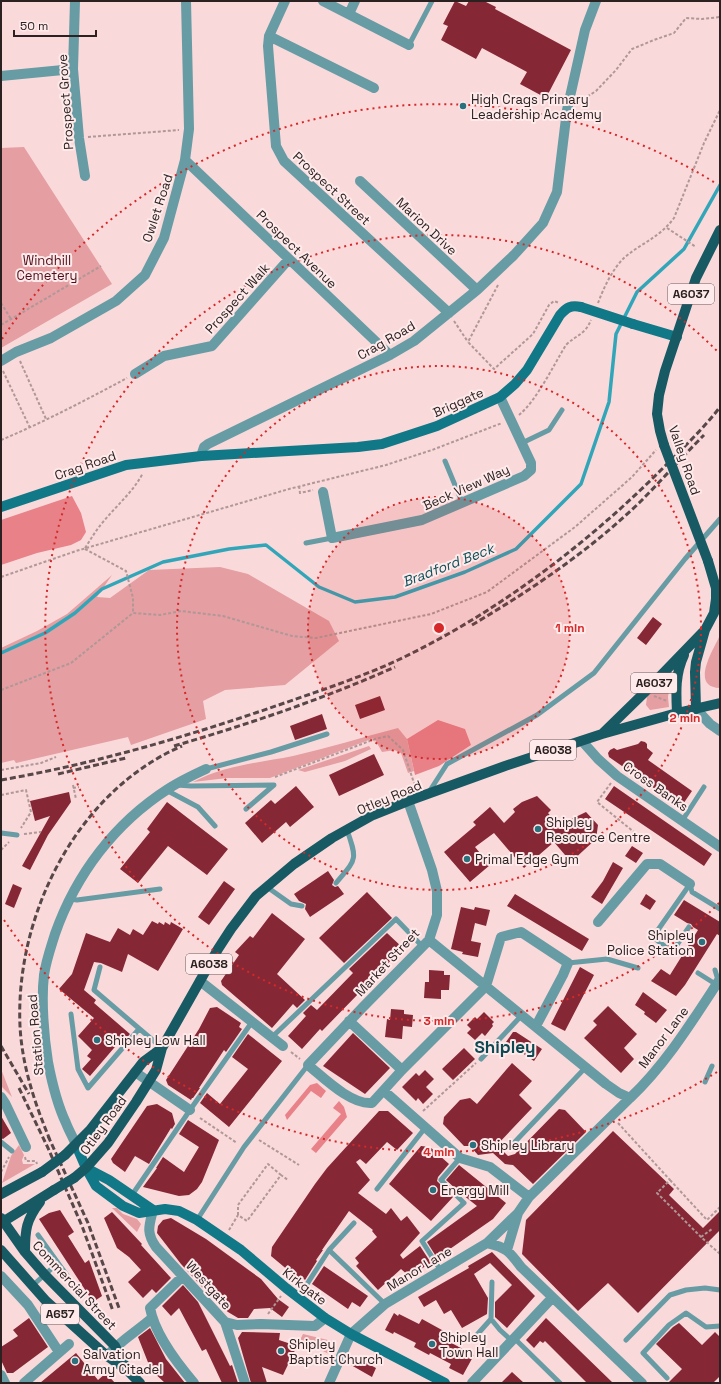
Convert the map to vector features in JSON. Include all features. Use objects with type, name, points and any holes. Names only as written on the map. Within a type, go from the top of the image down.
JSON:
[{"type":"main road","name":"Valley Road","points":[[696,709],[696,662],[705,630],[714,613],[716,588],[708,560],[664,444],[657,414],[659,395],[696,278],[720,230]]},
{"type":"main road","points":[[567,308],[573,306],[582,307],[677,337]]},
{"type":"main road","name":"Briggate","points":[[201,456],[312,450],[382,444],[437,426],[500,397],[515,384],[527,370],[560,314],[567,308]]},
{"type":"main road","name":"Crag Road","points":[[1,507],[126,465],[201,456]]},
{"type":"main road","name":"Valley Road","points":[[602,734],[705,630]]},
{"type":"main road","name":"Valley Road","points":[[676,713],[676,677],[679,665],[686,649]]},
{"type":"main road","name":"Otley Road","points":[[2,1221],[74,1178],[86,1168],[108,1143],[149,1082],[159,1062],[162,1048],[218,949],[235,923],[256,896],[294,864],[373,815],[423,796],[582,740],[676,713],[720,703]]},
{"type":"main road","name":"Otley Road","points":[[1,1194],[42,1172],[65,1155],[90,1130],[148,1057],[162,1048]]},
{"type":"main road","name":"Kirkgate","points":[[76,1145],[96,1186],[123,1206],[139,1213],[165,1209],[179,1211],[197,1220],[241,1250],[298,1298],[325,1318],[351,1334],[445,1383]]},
{"type":"main road","points":[[86,1168],[102,1176],[153,1210]]},
{"type":"main road","points":[[25,1252],[26,1225],[31,1213],[44,1197]]},
{"type":"main road","name":"Commercial Street","points":[[2,1221],[25,1252],[45,1275],[115,1346],[127,1370]]},
{"type":"main road","name":"Commercial Street","points":[[1,1250],[46,1301],[107,1356],[127,1370],[140,1383]]},
{"type":"street","name":"Prospect Grove","points":[[75,1],[73,69],[79,138],[85,176]]},
{"type":"street","name":"Owlet Road","points":[[1,361],[16,352],[51,338],[116,301],[145,275],[164,238],[186,160],[189,129],[186,1]]},
{"type":"street","name":"Prospect Street","points":[[285,1],[270,36],[268,46],[276,146],[284,161],[449,313]]},
{"type":"street","points":[[324,1],[410,45]]},
{"type":"street","points":[[349,14],[355,1]]},
{"type":"street","name":"Crag Road","points":[[201,456],[204,447],[208,444],[390,355],[414,341],[477,290],[514,255],[543,223],[557,192],[567,110],[585,30],[596,1]]},
{"type":"street","points":[[270,36],[374,88]]},
{"type":"street","points":[[1,76],[73,69]]},
{"type":"street","name":"Prospect Avenue","points":[[186,160],[390,355]]},
{"type":"street","name":"Marion Drive","points":[[360,181],[477,290]]},
{"type":"street","name":"Prospect Walk","points":[[135,374],[164,356],[212,346],[289,259]]},
{"type":"street","name":"Beck View Way","points":[[332,538],[422,520],[524,476],[531,470],[531,463],[500,397]]},
{"type":"street","points":[[323,492],[332,538]]},
{"type":"street","points":[[696,709],[710,724],[720,731]]},
{"type":"street","name":"Cross Banks","points":[[582,740],[598,759],[617,776],[720,846]]},
{"type":"street","name":"Station Road","points":[[76,1145],[60,1109],[47,1054],[43,1001],[44,975],[50,949],[59,922],[83,874],[96,854],[110,838],[137,812],[170,787],[206,769]]},
{"type":"street","name":"Market Street","points":[[308,1065],[426,943],[437,915],[437,891],[432,870],[408,802]]},
{"type":"street","points":[[598,922],[647,864],[660,864],[690,884]]},
{"type":"street","points":[[308,1065],[355,1100],[364,1104],[372,1103],[402,1070],[486,986],[501,937],[521,932],[568,963],[536,1026]]},
{"type":"street","points":[[426,943],[486,986],[606,1084],[619,1093],[630,1098]]},
{"type":"street","points":[[200,981],[283,1046]]},
{"type":"street","name":"Manor Lane","points":[[351,1334],[385,1304],[487,1243],[518,1213],[529,1197],[642,1086],[680,1039],[718,986]]},
{"type":"street","points":[[350,1021],[402,1070]]},
{"type":"street","points":[[135,1072],[190,1110]]},
{"type":"street","points":[[384,1091],[460,1158],[490,1168],[529,1197]]},
{"type":"street","points":[[1,1097],[29,1149]]},
{"type":"street","name":"Westgate","points":[[153,1210],[148,1231],[150,1239],[225,1322],[244,1383]]},
{"type":"street","points":[[508,1250],[518,1213]]},
{"type":"street","points":[[487,1243],[498,1245],[508,1250],[520,1267],[642,1383]]},
{"type":"street","points":[[1,1276],[28,1305],[59,1352]]},
{"type":"street","points":[[183,1276],[150,1308],[152,1318],[174,1359],[194,1383]]},
{"type":"street","points":[[472,1383],[552,1298]]},
{"type":"street","points":[[107,1356],[115,1346],[152,1318]]},
{"type":"street","points":[[225,1322],[236,1325],[262,1324],[315,1326],[325,1318]]},
{"type":"street","points":[[329,1383],[351,1334]]},
{"type":"street","points":[[24,1383],[69,1344]]},
{"type":"street","points":[[1,1375],[5,1383]]},
{"type":"lane","points":[[410,45],[432,1]]},
{"type":"lane","points":[[522,443],[549,430],[562,410]]},
{"type":"lane","points":[[445,461],[462,502]]},
{"type":"lane","points":[[423,796],[447,764],[537,715],[594,673],[685,559],[720,519]]},
{"type":"lane","points":[[306,543],[332,538]]},
{"type":"lane","points":[[206,769],[272,752],[327,734]]},
{"type":"lane","points":[[170,787],[274,785],[246,810]]},
{"type":"lane","points":[[170,787],[198,807],[215,826]]},
{"type":"lane","points":[[682,821],[704,787]]},
{"type":"lane","points":[[336,883],[353,862],[354,850],[347,830]]},
{"type":"lane","points":[[1,833],[17,835]]},
{"type":"lane","points":[[690,884],[692,892],[720,909]]},
{"type":"lane","points":[[689,927],[672,952],[653,937],[690,884]]},
{"type":"lane","points":[[267,887],[291,904],[302,906]]},
{"type":"lane","points":[[70,899],[77,900],[160,889]]},
{"type":"lane","points":[[272,1037],[396,919],[426,943]]},
{"type":"lane","points":[[568,963],[607,959],[638,968]]},
{"type":"lane","points":[[100,967],[94,990],[162,1048]]},
{"type":"lane","points":[[715,970],[718,986]]},
{"type":"lane","points":[[698,973],[718,986]]},
{"type":"lane","points":[[71,1014],[78,1069],[88,1088],[139,1029]]},
{"type":"lane","points":[[481,1059],[522,1015]]},
{"type":"lane","points":[[132,1195],[252,1022]]},
{"type":"lane","name":"Market Street","points":[[197,1220],[244,1147],[308,1065]]},
{"type":"lane","points":[[705,1082],[712,1066]]},
{"type":"lane","points":[[510,1147],[586,1067]]},
{"type":"lane","points":[[377,1189],[425,1128]]},
{"type":"lane","points":[[1,1142],[12,1151]]},
{"type":"lane","points":[[441,1271],[422,1241],[464,1203],[441,1180],[460,1158]]},
{"type":"lane","points":[[298,1298],[330,1250],[354,1223]]},
{"type":"lane","points":[[38,1235],[69,1278]]},
{"type":"lane","points":[[330,1250],[385,1304]]},
{"type":"lane","points":[[32,1286],[58,1262]]},
{"type":"lane","points":[[475,1337],[491,1319],[492,1282]]},
{"type":"lane","points":[[626,1340],[670,1296],[686,1290],[705,1288],[720,1290]]},
{"type":"lane","points":[[667,1378],[643,1353],[669,1325],[686,1313],[706,1327],[720,1326]]},
{"type":"lane","points":[[491,1319],[500,1330],[513,1339],[560,1383]]},
{"type":"lane","points":[[127,1370],[133,1383]]},
{"type":"path","points":[[567,110],[596,90],[616,70],[632,49],[674,33],[686,18],[702,19],[720,17]]},
{"type":"path","points":[[696,247],[666,228],[674,218],[679,208],[704,143],[720,110]]},
{"type":"path","points":[[79,138],[189,129]]},
{"type":"path","points":[[1,325],[101,266]]},
{"type":"path","points":[[468,342],[500,282]]},
{"type":"path","points":[[449,313],[468,342],[494,369],[533,334],[549,305],[554,301],[567,308]]},
{"type":"path","points":[[1,303],[11,320]]},
{"type":"path","points":[[16,352],[46,419]]},
{"type":"path","points":[[1,367],[30,428]]},
{"type":"path","points":[[1,440],[30,428],[135,374]]},
{"type":"path","points":[[1,690],[71,663],[134,613],[160,615],[181,611],[223,616],[292,636],[316,638],[431,614],[488,592],[576,526],[632,477],[664,444]]},
{"type":"path","points":[[1,577],[85,549],[104,521],[139,481],[150,462]]},
{"type":"path","points":[[299,486],[300,493],[322,488],[323,492]]},
{"type":"path","points":[[85,549],[126,571],[133,598],[134,613]]},
{"type":"path","points":[[644,693],[669,702],[676,702]]},
{"type":"path","points":[[280,775],[375,739],[388,736],[403,750],[423,796]]},
{"type":"path","points":[[1,770],[41,763],[56,757]]},
{"type":"path","points":[[617,776],[597,802],[634,832]]},
{"type":"path","points":[[76,798],[73,786],[79,787]]},
{"type":"path","points":[[1,795],[26,790],[32,812],[17,835]]},
{"type":"path","points":[[17,835],[41,832]]},
{"type":"path","points":[[283,1046],[308,1065]]},
{"type":"path","points":[[415,1119],[481,1059]]},
{"type":"path","points":[[611,1116],[707,1220],[720,1207]]},
{"type":"path","points":[[200,1118],[244,1147]]},
{"type":"path","points":[[252,1136],[298,1165]]},
{"type":"path","points":[[36,1161],[26,1161],[24,1157],[29,1149],[36,1161],[42,1172]]},
{"type":"path","points":[[224,1238],[238,1215],[238,1205],[268,1164],[288,1180]]},
{"type":"path","points":[[238,1215],[247,1221],[281,1175]]},
{"type":"path","points":[[670,1180],[657,1193],[720,1254]]},
{"type":"path","points":[[701,1237],[712,1229]]},
{"type":"path","points":[[262,1324],[286,1288]]},
{"type":"green space","name":"Windhill Cemetery","points":[[24,147],[112,284],[1,348],[1,148]]},
{"type":"green space","points":[[220,567],[248,574],[329,621],[339,641],[285,685],[225,690],[203,701],[206,719],[131,745],[128,737],[16,763],[14,760],[1,763],[1,648],[37,631],[67,614],[112,575],[97,597],[110,598],[149,570]]},
{"type":"green space","points":[[720,635],[720,688],[711,686],[706,681],[705,674],[709,658]]},
{"type":"green space","points":[[672,671],[668,697],[669,707],[650,710],[646,705],[647,697]]},
{"type":"green space","points":[[398,728],[407,739],[414,771],[408,773],[401,753],[395,750],[382,752],[374,738],[270,778],[227,778],[193,782],[205,776],[230,768],[306,753]]},
{"type":"green space","points":[[369,746],[371,749],[345,761],[305,772],[298,770]]},
{"type":"green space","points":[[1,1069],[12,1097],[1,1086]]},
{"type":"green space","points":[[19,1145],[24,1155],[22,1160],[23,1164],[35,1164],[2,1183],[11,1156]]},
{"type":"green space","points":[[112,1208],[117,1208],[123,1214],[137,1219],[141,1224],[137,1232]]},
{"type":"green space","points":[[303,1334],[336,1342],[329,1354],[300,1340]]},
{"type":"shaded area","points":[[72,496],[81,513],[86,532],[81,540],[71,545],[37,553],[1,565],[1,520]]},
{"type":"shaded area","points":[[438,720],[465,729],[471,745],[439,766],[415,775],[407,739]]},
{"type":"shaded area","points":[[317,1083],[326,1091],[321,1098],[311,1091],[287,1120],[285,1115],[310,1085]]},
{"type":"shaded area","points":[[339,1101],[344,1107],[347,1117],[316,1153],[311,1149],[341,1114],[333,1108]]},
{"type":"building","points":[[455,1],[466,6],[469,1],[484,1],[496,7],[495,9],[571,50],[546,98],[520,84],[527,72],[482,48],[476,59],[441,40],[448,26],[443,24]]},
{"type":"building","points":[[653,617],[662,624],[646,645],[637,638]]},
{"type":"building","points":[[380,696],[385,710],[360,719],[355,705]]},
{"type":"building","points":[[322,714],[327,729],[295,740],[290,726]]},
{"type":"building","points":[[641,741],[647,744],[647,748],[653,753],[648,760],[692,791],[681,807],[609,757],[608,753],[614,748],[617,750],[638,744]]},
{"type":"building","points":[[374,754],[384,775],[339,796],[329,775]]},
{"type":"building","points":[[296,786],[314,807],[290,827],[286,822],[262,843],[245,823],[271,800],[275,804]]},
{"type":"building","points":[[614,786],[712,854],[704,866],[605,799]]},
{"type":"building","points":[[69,792],[71,802],[48,835],[30,870],[22,866],[50,816],[35,821],[30,801]]},
{"type":"building","name":"Shipley Resource Centre","points":[[537,796],[551,810],[548,813],[559,826],[586,812],[598,825],[596,839],[571,862],[554,842],[524,868],[494,833],[475,847],[490,865],[470,882],[444,852],[476,825],[473,822],[490,807],[504,823],[515,812],[513,809],[522,802]]},
{"type":"building","points":[[167,802],[228,849],[207,875],[168,846],[138,883],[120,869],[150,832],[147,829]]},
{"type":"building","points":[[632,846],[643,853],[636,863],[625,856]]},
{"type":"building","points":[[613,862],[623,868],[602,904],[591,897],[603,881]]},
{"type":"building","points":[[328,871],[334,880],[332,885],[335,887],[338,886],[344,894],[310,917],[305,909],[306,904],[299,901],[294,894]]},
{"type":"building","points":[[224,881],[235,889],[209,925],[198,917]]},
{"type":"building","points":[[13,884],[22,888],[14,908],[5,904]]},
{"type":"building","points":[[367,892],[392,918],[344,963],[319,938]]},
{"type":"building","points":[[515,894],[589,939],[582,951],[507,906]]},
{"type":"building","points":[[646,894],[656,901],[650,910],[640,904]]},
{"type":"building","points":[[684,900],[720,922],[720,936],[717,934],[685,985],[676,996],[651,981],[661,969],[670,975],[698,930],[691,924],[674,915]]},
{"type":"building","points":[[461,907],[474,910],[475,907],[490,910],[486,926],[475,923],[471,941],[481,943],[478,957],[462,954],[463,952],[451,949]]},
{"type":"building","points":[[272,913],[305,939],[277,974],[305,1000],[297,1008],[293,1004],[272,1028],[222,985],[221,981],[239,955],[235,952],[250,936],[253,938]]},
{"type":"building","points":[[152,921],[158,924],[159,922],[164,925],[165,922],[170,925],[171,922],[183,929],[158,971],[128,954],[122,972],[101,963],[94,962],[84,990],[96,1000],[94,1003],[130,1034],[122,1043],[120,1041],[90,1076],[82,1069],[91,1059],[87,1056],[92,1050],[78,1036],[94,1018],[59,989],[72,974],[86,933],[110,942],[118,928],[130,935],[133,929],[143,935]]},
{"type":"building","points":[[387,933],[403,948],[322,1031],[320,1029],[302,1049],[288,1036],[306,1016],[303,1013],[311,1005],[317,1010],[353,973],[349,969]]},
{"type":"building","points":[[580,967],[594,975],[565,1031],[551,1024]]},
{"type":"building","points":[[429,970],[444,971],[444,975],[450,975],[449,990],[441,990],[441,999],[424,998],[425,982],[429,982]]},
{"type":"building","points":[[643,992],[667,1010],[656,1023],[635,1005]]},
{"type":"building","points":[[608,1006],[637,1034],[624,1048],[634,1059],[621,1073],[584,1038],[597,1025],[593,1021]]},
{"type":"building","points":[[217,1007],[241,1023],[239,1027],[242,1029],[226,1052],[224,1050],[191,1100],[168,1085],[166,1080],[199,1029],[210,1008]]},
{"type":"building","points":[[391,1009],[404,1010],[404,1014],[413,1015],[412,1027],[403,1026],[402,1039],[385,1037],[387,1019],[390,1020]]},
{"type":"building","points":[[484,1012],[494,1022],[492,1024],[493,1026],[485,1036],[482,1033],[475,1040],[467,1033],[471,1029],[467,1025],[475,1017],[477,1019]]},
{"type":"building","points":[[513,1032],[516,1032],[542,1049],[534,1061],[506,1042]]},
{"type":"building","points":[[353,1033],[390,1068],[365,1094],[323,1066]]},
{"type":"building","points":[[248,1034],[282,1061],[229,1127],[200,1103],[207,1093],[220,1104],[248,1069],[232,1057]]},
{"type":"building","points":[[464,1048],[475,1059],[453,1080],[442,1069]]},
{"type":"building","points":[[512,1063],[532,1081],[519,1095],[532,1108],[497,1145],[508,1156],[515,1154],[559,1109],[565,1110],[586,1132],[533,1184],[513,1165],[505,1164],[493,1153],[478,1155],[470,1146],[464,1146],[443,1124],[444,1117],[460,1100],[470,1098],[477,1104]]},
{"type":"building","points":[[425,1070],[434,1079],[426,1087],[433,1094],[423,1104],[418,1098],[416,1101],[402,1087],[416,1073],[419,1076]]},
{"type":"building","points":[[157,1104],[172,1113],[175,1124],[149,1164],[135,1156],[125,1172],[113,1163],[111,1159],[147,1106]]},
{"type":"building","points":[[379,1111],[388,1111],[413,1133],[397,1150],[387,1142],[366,1164],[360,1159],[356,1162],[370,1180],[358,1193],[386,1214],[391,1208],[401,1221],[407,1216],[420,1233],[400,1255],[403,1259],[420,1246],[431,1263],[409,1276],[401,1269],[378,1290],[356,1266],[359,1263],[355,1258],[377,1237],[372,1231],[373,1230],[349,1211],[322,1250],[305,1280],[303,1278],[301,1281],[271,1256],[272,1247],[327,1168]]},
{"type":"building","points":[[1,1116],[11,1133],[3,1139],[1,1138]]},
{"type":"building","points":[[188,1120],[219,1140],[202,1182],[197,1189],[189,1195],[179,1196],[143,1187],[163,1157],[184,1172],[199,1147],[179,1134]]},
{"type":"building","points":[[613,1131],[674,1189],[669,1195],[703,1228],[720,1211],[720,1230],[638,1313],[608,1283],[578,1311],[522,1254],[526,1220]]},
{"type":"building","points":[[421,1146],[430,1147],[449,1164],[438,1177],[437,1181],[453,1197],[431,1221],[389,1184]]},
{"type":"building","points":[[459,1165],[506,1203],[493,1219],[437,1258],[427,1242],[477,1206],[446,1180]]},
{"type":"building","points":[[60,1210],[74,1232],[68,1236],[85,1263],[89,1260],[102,1296],[93,1302],[39,1219],[49,1213]]},
{"type":"building","points":[[112,1212],[171,1278],[156,1293],[152,1289],[143,1298],[128,1282],[141,1270],[129,1257],[117,1248],[104,1218]]},
{"type":"building","points":[[171,1218],[206,1239],[261,1279],[278,1299],[289,1307],[282,1317],[270,1308],[254,1309],[248,1318],[238,1318],[217,1303],[181,1264],[157,1233],[158,1226],[163,1220]]},
{"type":"building","points":[[492,1252],[535,1296],[507,1328],[495,1317],[495,1302],[512,1285],[490,1263],[474,1274],[488,1298],[487,1314],[462,1328],[451,1310],[444,1314],[436,1300],[424,1307],[418,1297],[469,1268],[468,1266]]},
{"type":"building","points":[[324,1266],[368,1296],[360,1307],[352,1302],[348,1309],[312,1284]]},
{"type":"building","points":[[183,1285],[198,1302],[230,1366],[232,1365],[238,1383],[222,1383],[206,1349],[202,1351],[179,1308],[171,1316],[162,1306]]},
{"type":"building","points":[[394,1313],[419,1324],[422,1319],[451,1335],[444,1339],[474,1355],[463,1375],[449,1368],[451,1364],[430,1353],[429,1355],[414,1347],[416,1343],[394,1332],[393,1334],[385,1330]]},
{"type":"building","points":[[29,1318],[48,1347],[13,1373],[7,1373],[1,1360],[1,1347],[18,1336],[13,1330]]},
{"type":"building","points":[[546,1318],[613,1383],[587,1383],[545,1341],[543,1343],[540,1341],[534,1348],[526,1340]]},
{"type":"building","points":[[679,1323],[702,1345],[715,1332],[720,1337],[720,1376],[713,1383],[668,1383],[682,1369],[656,1344]]},
{"type":"building","points":[[150,1328],[166,1359],[185,1383],[165,1383],[151,1370],[138,1337]]},
{"type":"building","points":[[242,1332],[280,1333],[279,1340],[297,1346],[283,1375],[262,1367],[267,1383],[251,1383],[238,1338]]},
{"type":"building","name":"Salvation Army Citadel","points":[[76,1353],[98,1380],[106,1373],[115,1383],[40,1383]]},
{"type":"building","points":[[355,1357],[376,1368],[372,1377],[351,1365]]},
{"type":"building","points":[[512,1372],[524,1383],[501,1383]]},
{"type":"waterway","name":"Bradford Beck","points":[[1,653],[45,633],[75,613],[102,589],[163,562],[229,549],[266,545],[319,587],[355,602],[395,597],[465,572],[516,549],[581,484],[609,402],[616,334],[637,292],[684,249],[720,185]]},
{"type":"railway","points":[[1,780],[35,774],[103,758],[170,740],[237,719],[367,673],[398,660],[435,641],[471,621],[506,598],[541,574],[574,548],[637,494],[694,437],[720,407]]},
{"type":"railway","points":[[472,625],[538,584],[620,521],[704,435]]},
{"type":"railway","points":[[174,746],[286,710],[341,690],[395,667]]},
{"type":"railway","points":[[50,1140],[39,1113],[26,1070],[20,1026],[21,984],[28,942],[41,900],[60,861],[83,825],[112,793],[145,766],[182,746]]},
{"type":"railway","points":[[58,774],[126,758]]},
{"type":"railway","points":[[1,1046],[29,1094]]},
{"type":"railway","points":[[19,1088],[48,1148],[82,1226],[113,1311]]},
{"type":"railway","points":[[48,1136],[88,1223],[119,1308]]},
{"type":"place","name":"High Crags Primary Leadership Academy","points":[[463,106]]},
{"type":"place","name":"Shipley Resource Centre","points":[[538,829]]},
{"type":"place","name":"Primal Edge Gym","points":[[467,859]]},
{"type":"place","name":"Shipley Police Station","points":[[702,942]]},
{"type":"place","name":"Shipley Low Hall","points":[[97,1040]]},
{"type":"place","name":"Shipley Library","points":[[473,1145]]},
{"type":"place","name":"Energy Mill","points":[[433,1190]]},
{"type":"place","name":"Shipley Town Hall","points":[[432,1344]]},
{"type":"place","name":"Shipley Baptist Church","points":[[281,1351]]},
{"type":"place","name":"Salvation Army Citadel","points":[[75,1361]]},
{"type":"district","name":"Shipley","points":[[505,1047]]}]
